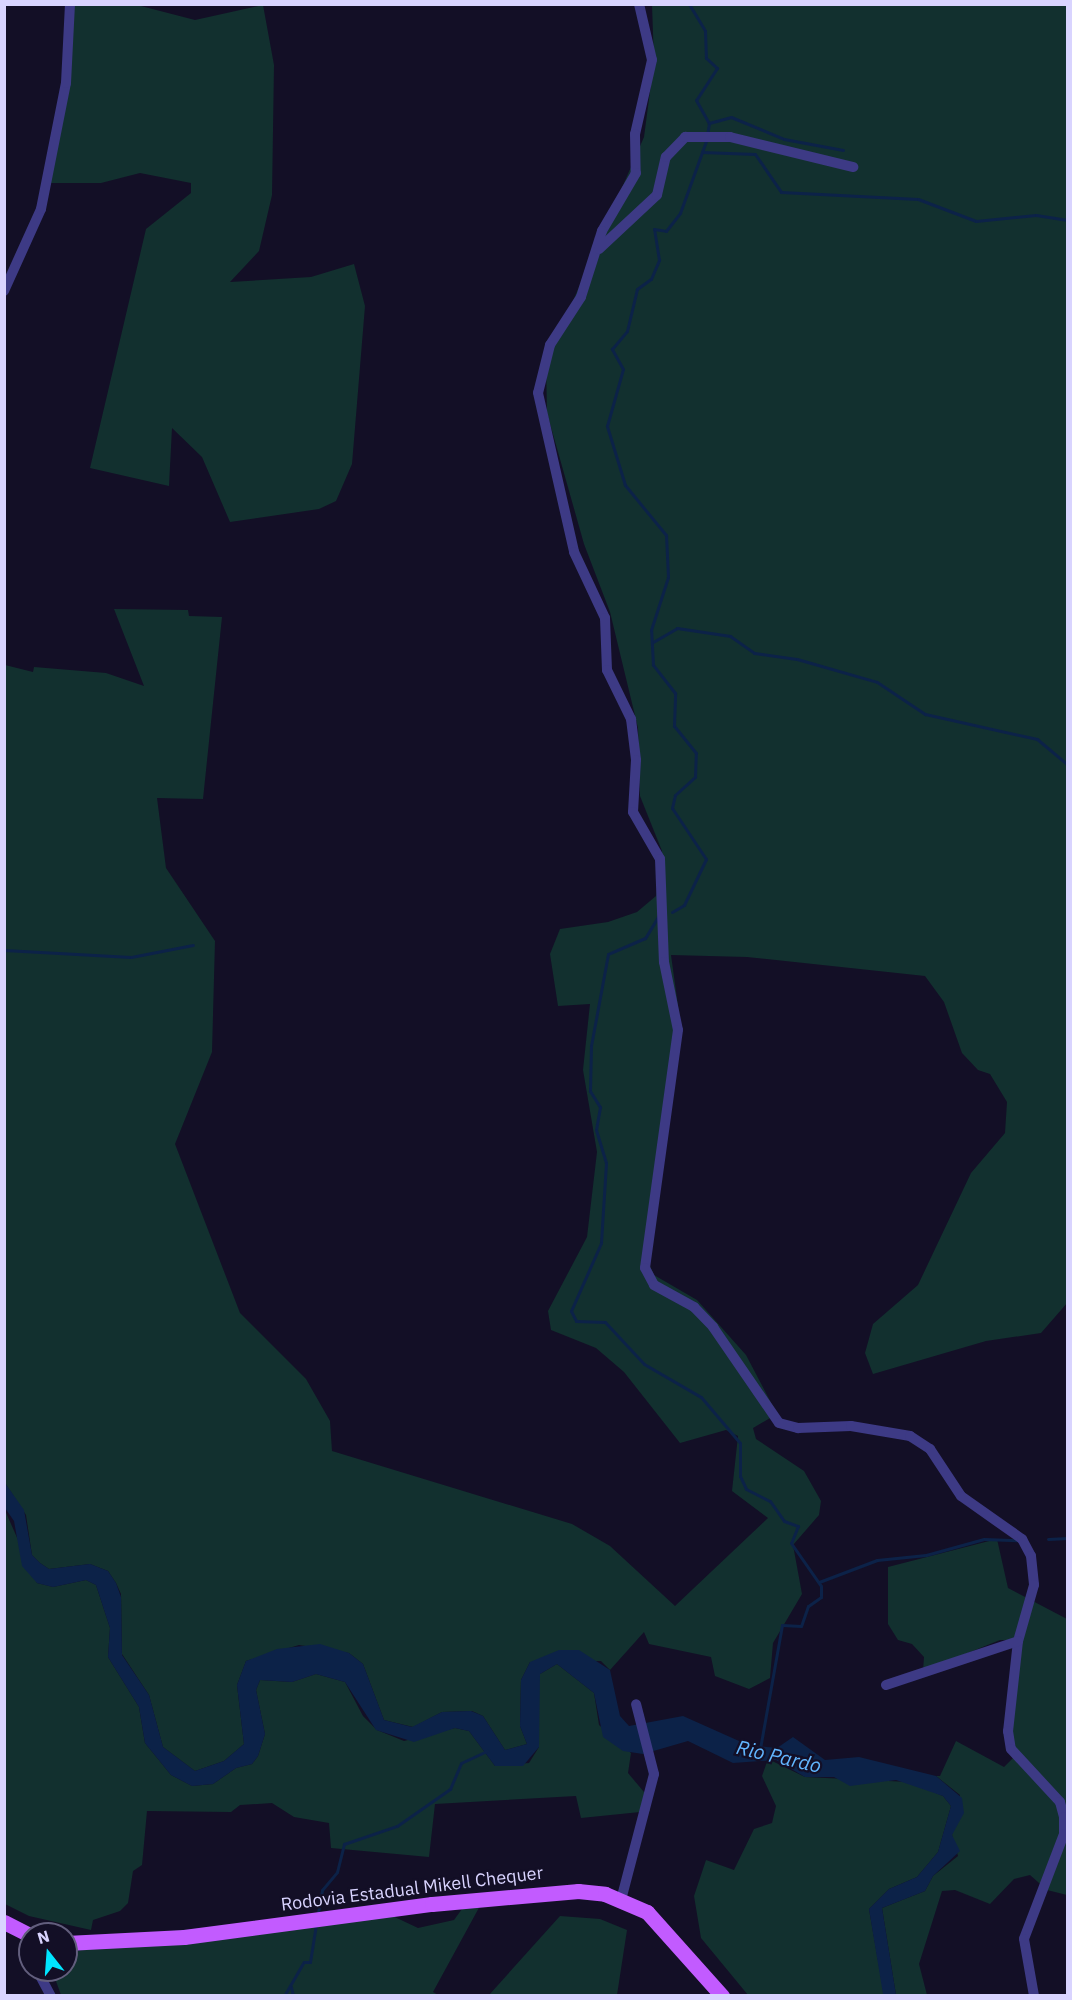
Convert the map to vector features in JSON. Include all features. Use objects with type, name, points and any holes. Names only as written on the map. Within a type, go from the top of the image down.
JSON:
[{"type":"main road","name":"Rodovia Estadual Mikell Chequer","points":[[78,1942],[184,1937],[558,1892],[621,1900],[647,1912],[722,1995]]},
{"type":"main road","points":[[4,1922],[18,1932]]},
{"type":"street","points":[[4,291],[41,209],[66,83],[70,4]]},
{"type":"street","points":[[639,4],[652,60],[635,134],[636,173],[592,256],[581,297],[542,365],[539,412],[574,552],[605,618],[607,670],[631,718],[636,760],[633,812],[660,858],[664,962],[678,1030],[645,1268],[654,1285],[694,1307],[713,1327],[779,1423],[798,1428],[851,1426],[910,1436],[930,1449],[961,1496],[1011,1527],[1031,1556],[1034,1573],[1018,1641],[1007,1716],[1011,1749],[1060,1802],[1064,1817],[1064,1834],[1024,1938],[1034,1995]]},
{"type":"street","points":[[592,256],[622,222],[657,195],[666,157],[685,136],[730,137],[853,167]]},
{"type":"street","points":[[886,1685],[1018,1641]]},
{"type":"street","points":[[621,1900],[653,1783],[650,1754],[636,1704]]},
{"type":"green space","points":[[74,5],[137,5],[195,20],[263,5],[274,65],[272,195],[259,251],[230,282],[311,277],[354,264],[365,306],[352,464],[336,501],[319,509],[230,522],[202,457],[172,428],[169,486],[90,468],[146,229],[191,193],[191,183],[140,173],[101,183],[50,183]]},
{"type":"green space","points":[[652,5],[1067,5],[1068,1302],[1041,1333],[986,1341],[873,1374],[865,1353],[873,1324],[918,1285],[971,1173],[1005,1133],[1007,1102],[990,1074],[978,1070],[962,1053],[944,1002],[925,976],[747,957],[671,955],[679,1013],[644,1252],[654,1275],[697,1300],[746,1355],[777,1414],[753,1428],[756,1439],[804,1471],[821,1501],[819,1515],[793,1545],[802,1594],[773,1643],[770,1678],[749,1689],[715,1676],[711,1657],[649,1644],[644,1632],[610,1670],[601,1661],[530,1662],[521,1680],[520,1726],[527,1744],[505,1750],[483,1716],[472,1711],[442,1712],[413,1727],[384,1720],[363,1664],[349,1653],[299,1645],[246,1661],[237,1685],[244,1744],[224,1761],[195,1771],[163,1747],[149,1695],[122,1654],[121,1594],[116,1583],[108,1571],[90,1564],[49,1569],[40,1563],[32,1555],[26,1515],[5,1483],[5,665],[33,672],[34,667],[106,673],[144,686],[114,609],[188,610],[189,616],[222,617],[203,799],[157,798],[166,868],[215,941],[212,1052],[175,1144],[240,1313],[306,1379],[330,1421],[332,1451],[572,1524],[610,1546],[675,1606],[768,1518],[732,1491],[738,1436],[726,1430],[680,1443],[624,1372],[596,1348],[551,1330],[548,1311],[587,1237],[597,1152],[583,1070],[590,1004],[558,1006],[550,954],[560,929],[608,922],[637,912],[656,896],[662,851],[640,796],[638,728],[610,612],[584,544],[547,413],[546,363],[644,137],[654,61]]},
{"type":"green space","points":[[4,1508],[37,1583],[53,1587],[86,1580],[96,1585],[110,1628],[108,1657],[139,1707],[145,1743],[171,1775],[192,1786],[213,1784],[236,1768],[252,1764],[258,1756],[265,1734],[256,1690],[260,1680],[292,1682],[316,1674],[345,1682],[363,1716],[377,1730],[404,1741],[455,1728],[469,1731],[495,1766],[529,1763],[539,1747],[537,1685],[540,1674],[557,1664],[594,1693],[599,1725],[631,1753],[628,1773],[649,1798],[650,1811],[581,1818],[576,1796],[435,1804],[429,1857],[331,1848],[329,1823],[294,1817],[272,1803],[240,1805],[231,1812],[147,1811],[142,1865],[133,1871],[128,1903],[120,1911],[93,1920],[91,1930],[78,1927],[78,1922],[56,1922],[29,1916],[5,1904]]},
{"type":"green space","points":[[997,1539],[1008,1588],[1067,1619],[1067,1895],[1047,1890],[1030,1875],[1014,1879],[990,1904],[955,1890],[942,1891],[919,1964],[927,1995],[896,1995],[882,1908],[925,1891],[933,1876],[958,1856],[952,1835],[960,1795],[936,1776],[940,1776],[956,1741],[1004,1767],[1016,1755],[1010,1737],[1016,1640],[1000,1640],[923,1671],[924,1657],[912,1644],[898,1640],[888,1624],[888,1567]]},
{"type":"green space","points":[[768,1759],[805,1777],[909,1782],[943,1796],[951,1806],[938,1852],[917,1877],[889,1889],[869,1909],[884,1995],[748,1995],[701,1938],[694,1896],[706,1860],[734,1870],[754,1829],[772,1823],[776,1806],[762,1776]]},
{"type":"green space","points":[[467,1902],[481,1904],[433,1992],[438,1995],[61,1995],[56,1982],[78,1982],[78,1940],[382,1911],[418,1928],[454,1920]]},
{"type":"green space","points":[[560,1916],[600,1919],[627,1930],[617,1995],[489,1995]]},
{"type":"water","name":"Rio Pardo","points":[[5,1483],[24,1510],[32,1555],[40,1563],[49,1569],[90,1564],[108,1571],[116,1583],[121,1597],[122,1655],[149,1695],[163,1747],[195,1771],[224,1761],[244,1744],[237,1685],[246,1661],[277,1649],[320,1644],[349,1653],[363,1664],[384,1720],[412,1727],[442,1712],[471,1711],[483,1716],[505,1750],[527,1744],[520,1726],[521,1680],[530,1662],[559,1650],[579,1650],[610,1670],[620,1716],[629,1726],[683,1716],[748,1745],[777,1748],[793,1737],[825,1760],[859,1757],[936,1776],[962,1798],[964,1813],[952,1835],[960,1851],[933,1876],[925,1891],[882,1908],[896,1995],[883,1994],[869,1909],[889,1889],[917,1877],[938,1852],[951,1806],[943,1796],[896,1780],[850,1786],[834,1777],[805,1777],[776,1760],[733,1763],[688,1741],[643,1754],[623,1751],[603,1737],[594,1693],[557,1664],[540,1674],[539,1747],[523,1766],[495,1766],[469,1731],[455,1728],[414,1742],[376,1730],[345,1682],[316,1674],[292,1682],[260,1680],[256,1690],[265,1734],[258,1756],[252,1764],[236,1768],[213,1784],[192,1786],[171,1775],[145,1743],[139,1707],[108,1657],[110,1628],[96,1585],[86,1580],[53,1587],[37,1583],[22,1566],[14,1521],[5,1508]]},
{"type":"waterway","points":[[689,4],[705,31],[706,58],[717,68],[696,100],[709,123],[707,135]]},
{"type":"waterway","points":[[709,123],[731,117],[784,139],[843,150]]},
{"type":"waterway","points":[[672,912],[684,905],[706,859],[672,808],[675,795],[695,777],[696,753],[674,726],[675,693],[653,665],[651,630],[668,577],[666,535],[625,485],[607,426],[623,369],[612,349],[627,331],[637,289],[651,279],[659,260],[654,229],[666,231],[680,213],[706,141]]},
{"type":"waterway","points":[[702,152],[755,154],[781,192],[918,199],[976,221],[1036,215],[1068,220]]},
{"type":"waterway","points":[[653,642],[677,628],[730,636],[754,653],[797,659],[877,682],[925,714],[1037,739],[1068,765]]},
{"type":"waterway","name":"Rio Pardo","points":[[659,915],[645,938],[608,954],[591,1046],[590,1091],[600,1107],[596,1130],[606,1163],[601,1243],[571,1311],[576,1321],[605,1322],[644,1364],[701,1397],[740,1443],[740,1476],[746,1489],[770,1501],[784,1521],[798,1526],[791,1543],[821,1586],[821,1597],[808,1606],[801,1626],[782,1625],[760,1749]]},
{"type":"waterway","points":[[4,950],[131,957],[193,945]]},
{"type":"waterway","points":[[1048,1539],[1068,1538]]},
{"type":"waterway","points":[[819,1582],[877,1560],[926,1555],[984,1539],[1017,1540]]},
{"type":"waterway","points":[[318,1913],[322,1890],[337,1872],[344,1844],[397,1826],[450,1789],[461,1763],[487,1751]]},
{"type":"waterway","points":[[284,1996],[304,1962],[310,1962],[316,1926]]},
{"type":"waterway","points":[[291,1987],[293,1996]]}]
